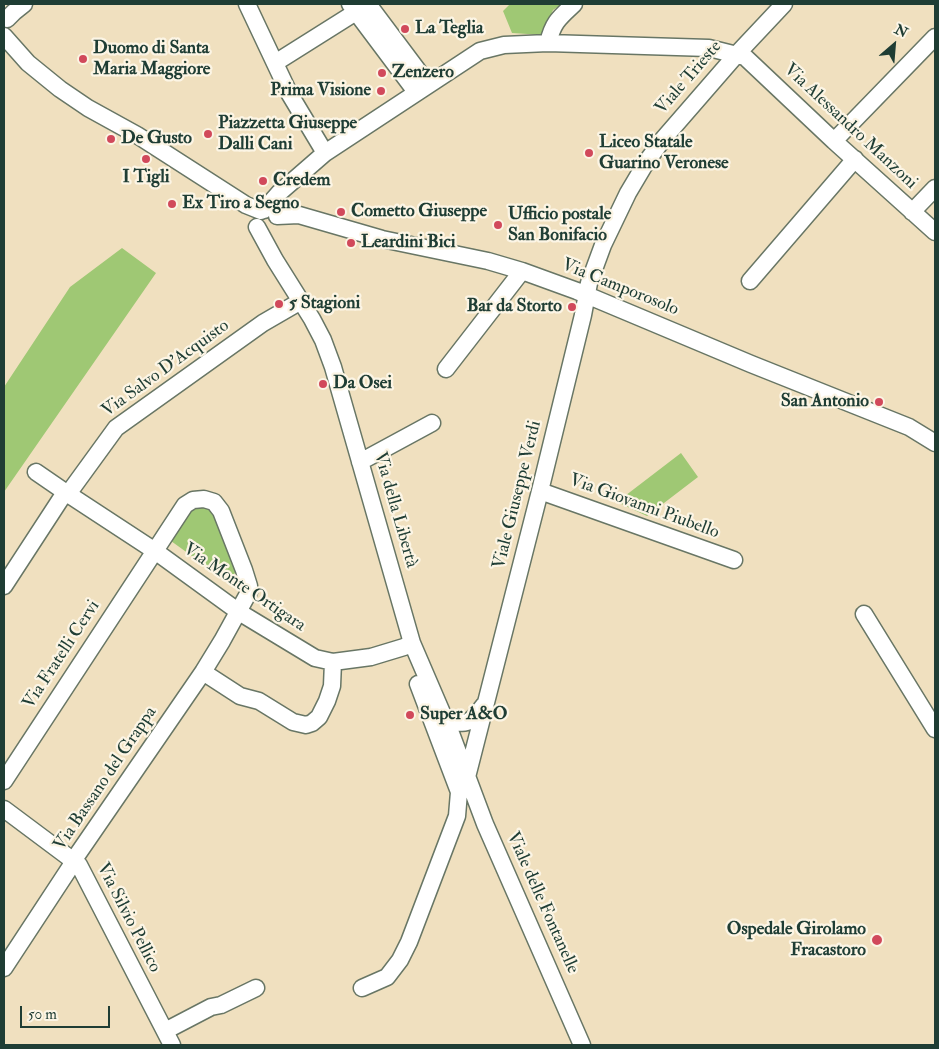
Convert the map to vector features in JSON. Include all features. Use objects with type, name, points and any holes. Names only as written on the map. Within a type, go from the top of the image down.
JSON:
[{"type":"street","points":[[23,4],[4,20],[8,36],[18,53],[28,63],[60,89],[88,108],[137,135],[263,216],[279,193],[325,153],[480,51],[504,45],[548,43],[709,48],[737,54]]},
{"type":"street","points":[[247,4],[290,93],[325,153]]},
{"type":"street","points":[[548,43],[557,20],[574,4]]},
{"type":"street","name":"Viale Trieste","points":[[586,295],[604,245],[628,193],[646,161],[737,54],[784,4]]},
{"type":"street","points":[[275,64],[360,6],[422,88]]},
{"type":"street","points":[[834,141],[935,37]]},
{"type":"street","name":"Via Alessandro Manzoni","points":[[737,54],[745,57],[935,232]]},
{"type":"street","points":[[750,281],[855,159]]},
{"type":"street","points":[[912,212],[935,188]]},
{"type":"street","name":"Via Camporosolo","points":[[263,216],[299,215],[382,239],[479,258],[522,271],[586,295],[751,364],[910,427],[935,443]]},
{"type":"street","name":"Via della Libertà","points":[[263,216],[275,260],[312,319],[323,340],[333,367],[408,645],[443,717],[448,740],[467,777]]},
{"type":"street","points":[[446,369],[522,271]]},
{"type":"street","name":"Viale Giuseppe Verdi","points":[[459,792],[467,777],[540,491],[583,315],[586,295]]},
{"type":"street","name":"Via Salvo D'Acquisto","points":[[4,586],[62,498],[68,494],[116,428],[264,322],[301,301]]},
{"type":"street","points":[[360,462],[432,423]]},
{"type":"street","name":"Via Monte Ortigara","points":[[36,472],[155,551],[239,612],[315,658],[333,662],[371,657],[408,645]]},
{"type":"street","name":"Via Giovanni Piubello","points":[[540,491],[734,560]]},
{"type":"street","name":"Via Fratelli Cervi","points":[[4,781],[185,505],[193,500],[204,499]]},
{"type":"street","name":"Via Bassano del Grappa","points":[[4,968],[74,861],[203,672],[249,592],[249,586],[221,511],[214,502],[204,499]]},
{"type":"street","points":[[864,614],[935,729]]},
{"type":"street","points":[[362,988],[387,976],[400,960],[410,942],[457,816],[459,792],[448,740],[408,645]]},
{"type":"street","points":[[203,672],[240,696],[259,701],[293,722],[306,726],[319,717],[327,701],[332,686],[333,662]]},
{"type":"street","name":"Viale Giuseppe Verdi","points":[[448,740],[474,718],[485,704]]},
{"type":"street","points":[[443,717],[466,724]]},
{"type":"street","name":"Viale delle Fontanelle","points":[[467,777],[485,824],[582,1045]]},
{"type":"street","name":"Via Silvio Pellico","points":[[4,809],[79,865],[168,1038]]},
{"type":"street","points":[[168,1038],[211,1007],[221,1005],[256,988]]},
{"type":"green space","points":[[510,4],[562,4],[553,10],[543,35],[512,33],[503,11]]},
{"type":"green space","points":[[122,248],[156,273],[4,492],[4,387],[70,287]]},
{"type":"green space","points":[[681,453],[698,477],[647,516],[617,502]]},
{"type":"green space","points":[[212,507],[238,569],[228,582],[171,541],[192,508]]},
{"type":"place","name":"La Teglia","points":[[405,29]]},
{"type":"place","name":"Duomo di Santa Maria Maggiore","points":[[83,59]]},
{"type":"place","name":"Zenzero","points":[[382,73]]},
{"type":"place","name":"Prima Visione","points":[[381,91]]},
{"type":"place","name":"Piazzetta Giuseppe Dalli Cani","points":[[208,134]]},
{"type":"place","name":"De Gusto","points":[[111,139]]},
{"type":"place","name":"Liceo Statale Guarino Veronese","points":[[589,153]]},
{"type":"place","name":"I Tigli","points":[[146,159]]},
{"type":"place","name":"Credem","points":[[263,181]]},
{"type":"place","name":"Ex Tiro a Segno","points":[[172,204]]},
{"type":"place","name":"Cometto Giuseppe","points":[[341,212]]},
{"type":"place","name":"Ufficio postale San Bonifacio","points":[[498,225]]},
{"type":"place","name":"Leardini Bici","points":[[351,243]]},
{"type":"place","name":"5 Stagioni","points":[[279,304]]},
{"type":"place","name":"Bar da Storto","points":[[572,307]]},
{"type":"place","name":"Da Osei","points":[[323,384]]},
{"type":"place","name":"San Antonio","points":[[879,402]]},
{"type":"place","name":"Super A&O","points":[[410,715]]},
{"type":"place","name":"Ospedale Girolamo Fracastoro","points":[[877,940]]}]
